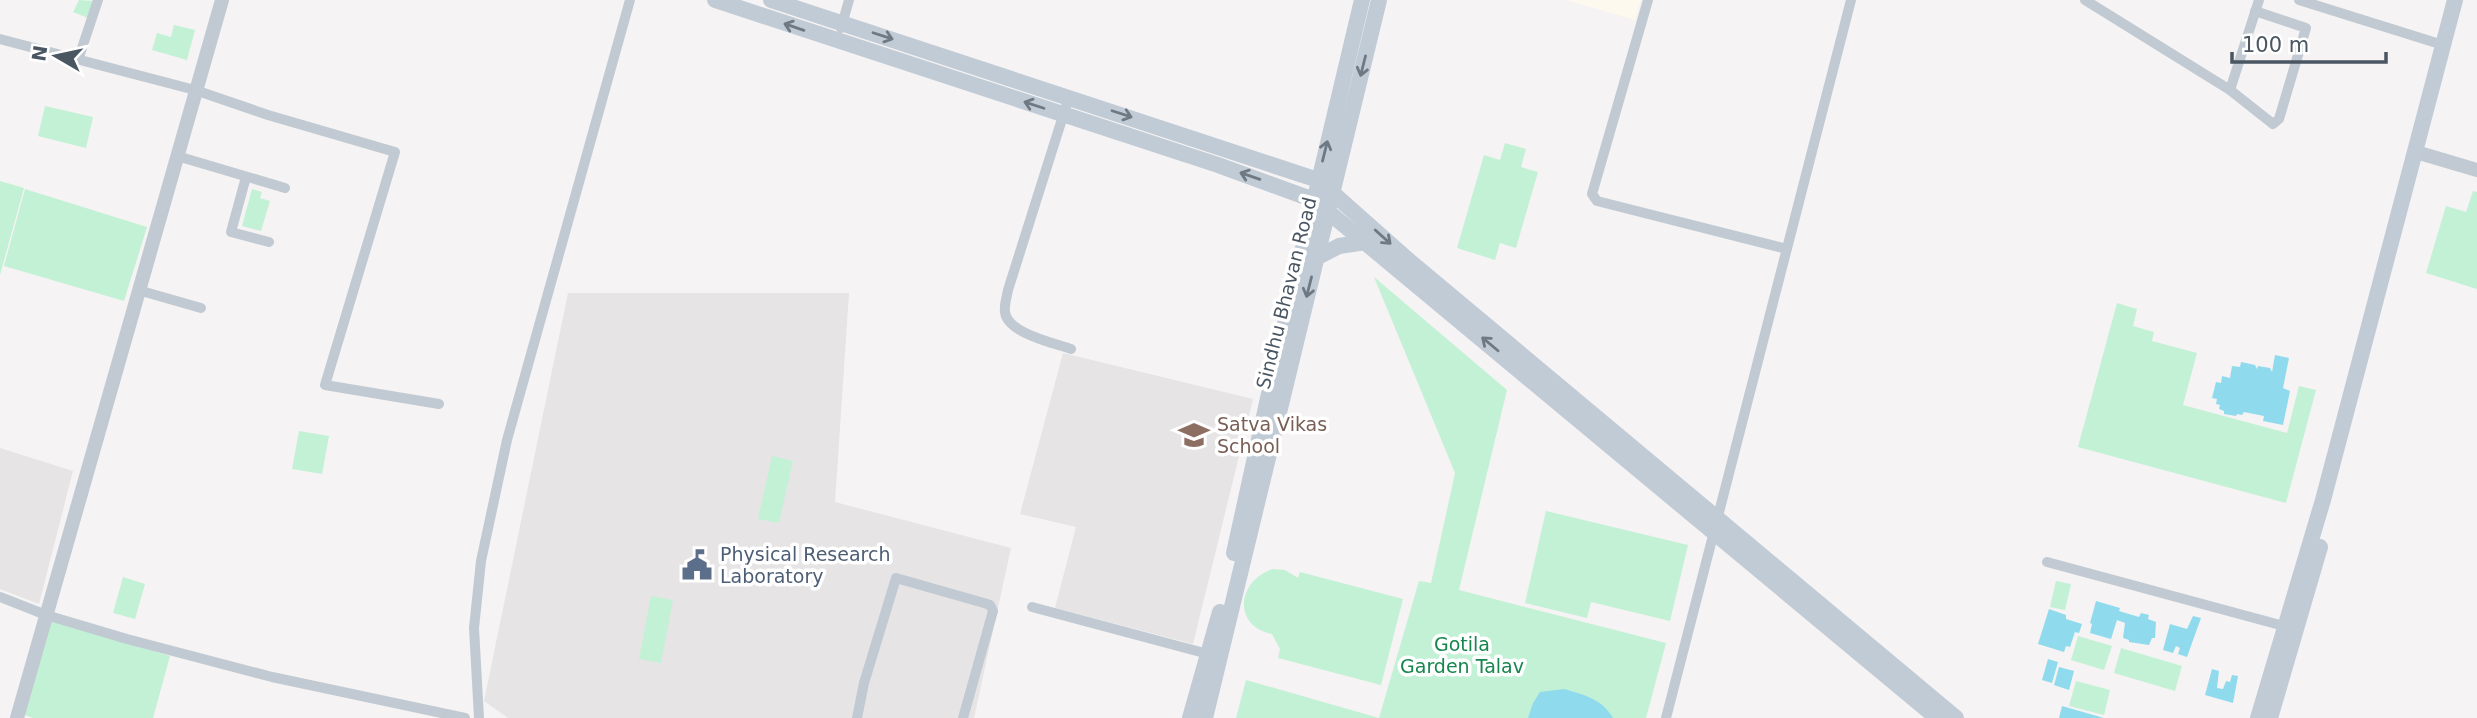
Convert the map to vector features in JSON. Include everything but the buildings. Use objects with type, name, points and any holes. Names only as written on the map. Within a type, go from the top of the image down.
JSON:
[{"type":"main road","points":[[715,0],[1288,189],[1314,200],[1956,718]]},
{"type":"main road","points":[[771,0],[1318,180],[1937,718]]},
{"type":"main road","name":"Sindhu Bhavan Road","points":[[1190,718],[1225,593],[1318,180],[1362,0]]},
{"type":"main road","name":"Sindhu Bhavan Road","points":[[1205,718],[1379,0]]},
{"type":"main road","points":[[2258,718],[2336,492],[2455,0]]},
{"type":"main road","points":[[2420,153],[2465,0]]},
{"type":"main road","points":[[1317,258],[1339,246],[1366,243]]},
{"type":"main road","points":[[2270,718],[2290,628]]},
{"type":"street","points":[[78,60],[98,0]]},
{"type":"street","points":[[17,718],[222,0]]},
{"type":"street","points":[[478,718],[474,628],[484,547],[507,440],[630,0]]},
{"type":"street","points":[[838,41],[849,0]]},
{"type":"street","points":[[1648,0],[1592,194],[1597,201],[1787,249]]},
{"type":"street","points":[[1666,718],[1851,0]]},
{"type":"street","points":[[2085,0],[2230,90],[2273,124],[2279,119],[2306,28],[2257,6],[2230,90]]},
{"type":"street","points":[[2299,0],[2442,45]]},
{"type":"street","points":[[0,39],[195,90],[268,116],[395,152],[326,385],[439,404]]},
{"type":"street","points":[[1069,97],[1008,289],[1005,312],[1008,322],[1017,329],[1071,349]]},
{"type":"street","points":[[2420,153],[2477,170]]},
{"type":"street","points":[[177,156],[285,188]]},
{"type":"street","points":[[246,177],[231,232],[270,242]]},
{"type":"street","points":[[138,290],[201,307]]},
{"type":"street","points":[[2047,562],[2290,628]]},
{"type":"street","points":[[858,718],[864,683],[896,578],[990,605],[993,611],[963,718]]},
{"type":"street","points":[[0,597],[46,615],[127,639],[272,677],[465,718]]},
{"type":"street","points":[[1032,607],[1208,654]]},
{"type":"shaded area","points":[[1566,0],[1641,0],[1635,20]]},
{"type":"shaded area","points":[[568,293],[849,293],[835,502],[1011,548],[974,718],[508,718],[484,701]]},
{"type":"shaded area","points":[[1063,353],[1253,399],[1193,644],[1055,608],[1076,527],[1020,514]]},
{"type":"shaded area","points":[[0,448],[73,471],[39,604],[0,589]]},
{"type":"green space","points":[[79,0],[94,1],[88,18],[73,12]]},
{"type":"green space","points":[[174,25],[195,30],[187,60],[152,50],[157,33],[171,37]]},
{"type":"green space","points":[[45,106],[93,117],[86,148],[38,136]]},
{"type":"green space","points":[[1505,143],[1526,149],[1521,167],[1538,172],[1516,248],[1500,243],[1495,260],[1457,248],[1484,155],[1500,160]]},
{"type":"green space","points":[[0,181],[24,188],[0,275]]},
{"type":"green space","points":[[25,189],[147,227],[124,301],[4,266]]},
{"type":"green space","points":[[252,189],[262,192],[260,198],[270,201],[261,231],[242,226]]},
{"type":"green space","points":[[2473,191],[2477,192],[2477,289],[2426,273],[2446,206],[2466,212]]},
{"type":"green space","name":"Gotila Garden Talav","points":[[1374,277],[1507,390],[1459,590],[1666,643],[1646,718],[1379,718],[1419,581],[1431,583],[1455,473]]},
{"type":"green space","points":[[2117,303],[2137,309],[2133,326],[2154,332],[2152,341],[2197,353],[2183,405],[2287,433],[2299,386],[2316,390],[2286,503],[2078,447]]},
{"type":"green space","points":[[299,431],[329,436],[322,474],[292,469]]},
{"type":"green space","points":[[772,456],[793,461],[779,523],[758,519]]},
{"type":"green space","points":[[1546,511],[1688,545],[1670,621],[1591,602],[1587,618],[1525,603]]},
{"type":"green space","points":[[1273,569],[1285,570],[1298,578],[1300,572],[1403,599],[1381,685],[1278,658],[1280,649],[1272,634],[1251,623],[1244,604],[1251,584],[1260,575]]},
{"type":"green space","points":[[123,577],[145,584],[135,619],[113,613]]},
{"type":"green space","points":[[2056,581],[2071,584],[2065,610],[2050,607]]},
{"type":"green space","points":[[651,596],[673,600],[661,663],[639,659]]},
{"type":"green space","points":[[49,620],[170,656],[153,718],[33,718],[22,714]]},
{"type":"green space","points":[[2078,636],[2112,646],[2104,670],[2071,660]]},
{"type":"green space","points":[[2121,648],[2182,666],[2175,691],[2114,673]]},
{"type":"green space","points":[[1246,680],[1379,718],[1236,718]]},
{"type":"green space","points":[[2076,681],[2110,690],[2104,715],[2069,706]]},
{"type":"water","points":[[2275,355],[2289,358],[2283,388],[2290,391],[2283,425],[2263,421],[2264,416],[2244,412],[2236,416],[2224,414],[2224,411],[2219,409],[2220,405],[2216,404],[2217,399],[2212,398],[2216,382],[2221,383],[2222,376],[2230,378],[2232,366],[2240,367],[2241,362],[2255,365],[2257,369],[2258,366],[2270,368],[2272,372]]},
{"type":"water","points":[[2096,601],[2139,617],[2141,613],[2149,615],[2148,619],[2156,622],[2155,638],[2152,638],[2149,645],[2129,642],[2123,638],[2125,623],[2117,620],[2111,639],[2090,633]]},
{"type":"water","points":[[2049,609],[2082,624],[2079,633],[2075,632],[2070,647],[2066,646],[2064,652],[2038,644]]},
{"type":"water","points":[[2193,616],[2201,618],[2187,657],[2178,654],[2180,648],[2176,646],[2173,653],[2163,650],[2170,624],[2187,629]]},
{"type":"water","points":[[2048,659],[2058,662],[2052,683],[2042,680]]},
{"type":"water","points":[[2059,667],[2074,671],[2069,690],[2054,685]]},
{"type":"water","points":[[2212,669],[2219,671],[2217,688],[2223,689],[2226,681],[2230,682],[2232,675],[2238,676],[2233,703],[2205,695]]},
{"type":"water","points":[[1564,689],[1598,702],[1613,718],[1528,718],[1540,692]]},
{"type":"water","points":[[2062,706],[2104,718],[2059,718]]},
{"type":"place","name":"Satva Vikas School","points":[[1194,435]]},
{"type":"place","name":"Physical Research Laboratory","points":[[697,565]]}]
